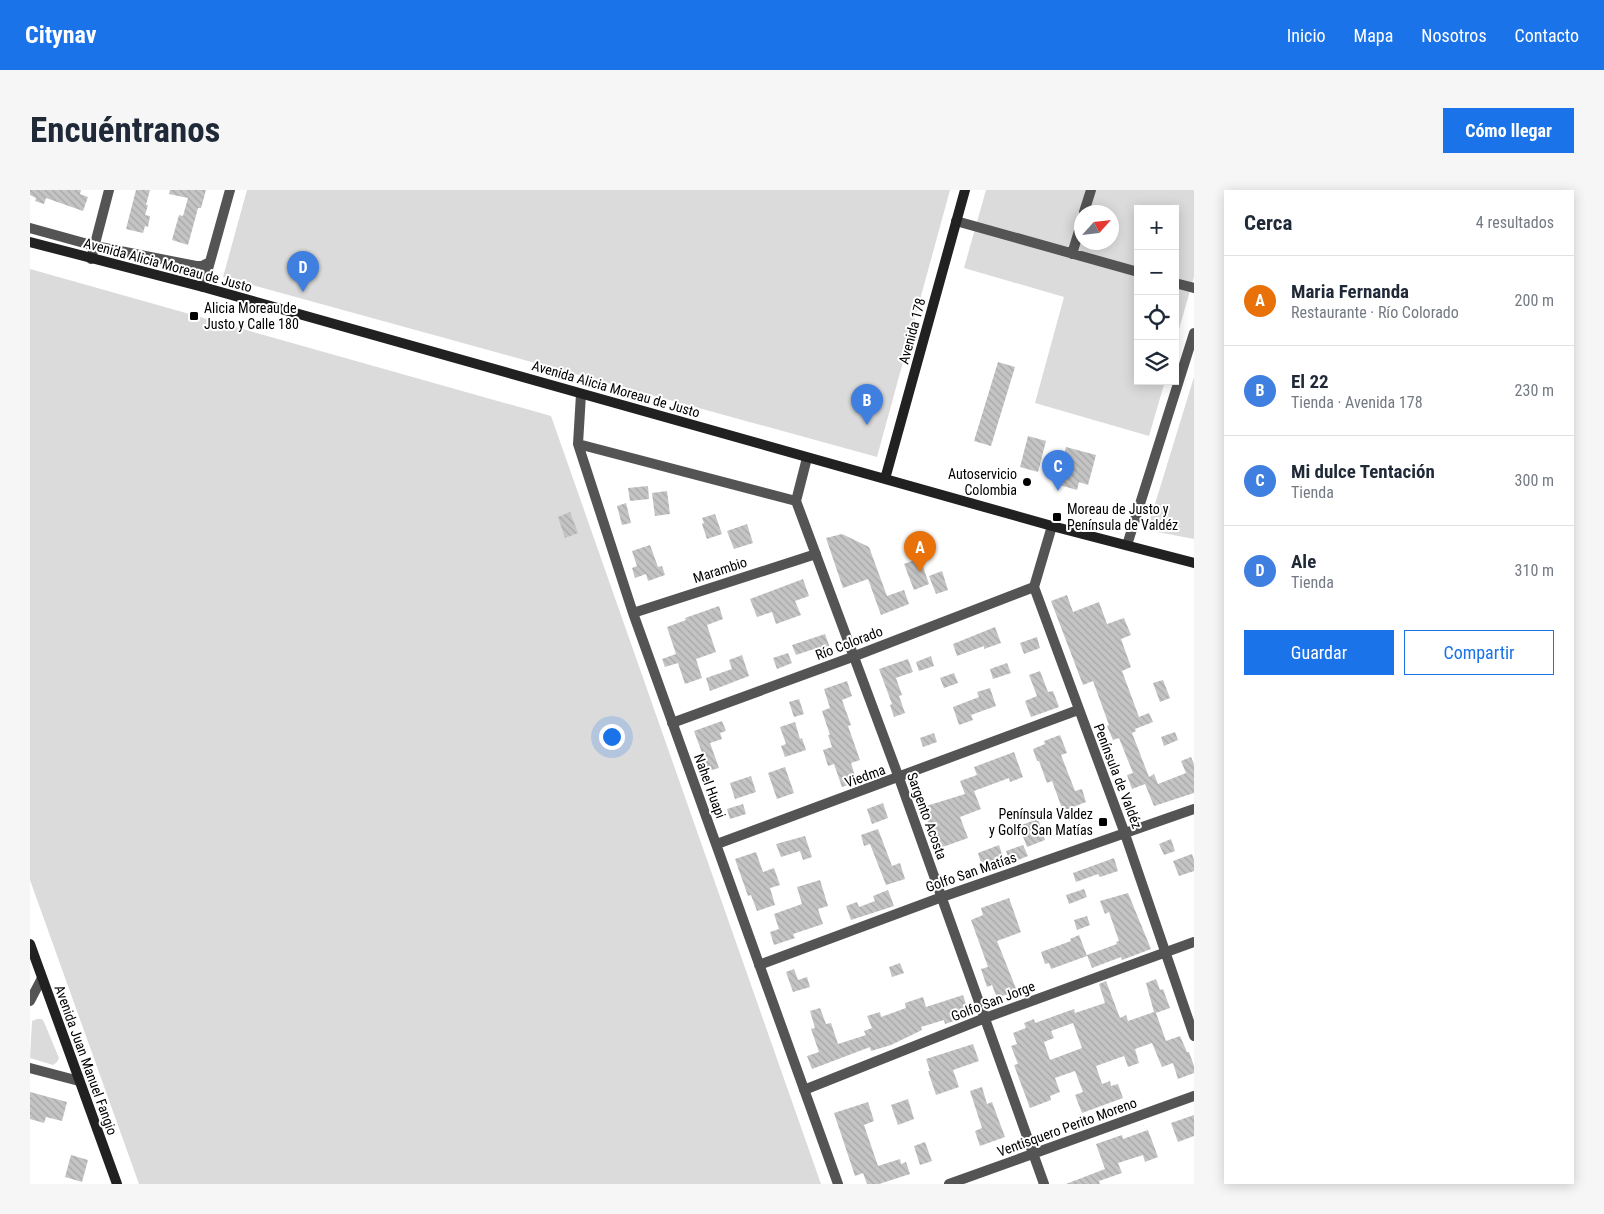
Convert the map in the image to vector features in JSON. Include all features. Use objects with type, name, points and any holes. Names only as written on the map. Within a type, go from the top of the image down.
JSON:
[{"type":"main road","name":"Avenida 178","points":[[885,480],[965,190]]},
{"type":"main road","name":"Avenida Alicia Moreau de Justo","points":[[30,242],[203,288],[885,480],[1194,563]]},
{"type":"main road","name":"Avenida Juan Manuel Fangio","points":[[30,944],[114,1181]]},
{"type":"street","points":[[91,259],[110,190]]},
{"type":"street","points":[[203,288],[230,190]]},
{"type":"street","points":[[1086,205],[1091,190]]},
{"type":"street","points":[[956,221],[1134,271]]},
{"type":"street","points":[[30,228],[95,246],[196,266],[202,266],[210,262]]},
{"type":"street","points":[[1072,254],[1074,247]]},
{"type":"street","points":[[1179,284],[1194,288]]},
{"type":"street","points":[[1127,545],[1194,333]]},
{"type":"street","name":"Nahel Huapi","points":[[580,394],[578,444],[633,613],[838,1184]]},
{"type":"street","points":[[578,444],[796,501],[807,458]]},
{"type":"street","name":"Sargento Acosta","points":[[796,501],[855,656],[1044,1184]]},
{"type":"street","points":[[1034,587],[1052,526]]},
{"type":"street","name":"Marambio","points":[[633,613],[816,554]]},
{"type":"street","name":"Río Colorado","points":[[672,723],[855,656],[1034,587]]},
{"type":"street","name":"Península de Valdéz","points":[[1034,587],[1125,834],[1194,1036]]},
{"type":"street","name":"Viedma","points":[[717,844],[1078,710]]},
{"type":"street","name":"Golfo San Matías","points":[[759,965],[942,897],[1194,809]]},
{"type":"street","name":"Golfo San Jorge","points":[[804,1090],[985,1018],[1194,942]]},
{"type":"street","points":[[30,1001],[42,978]]},
{"type":"street","points":[[30,1068],[79,1081]]},
{"type":"street","name":"Ventisquero Perito Moreno","points":[[949,1184],[1194,1096]]},
{"type":"shaded area","points":[[247,190],[950,190],[877,457],[223,277]]},
{"type":"shaded area","points":[[986,190],[1194,190],[1194,277],[1179,329],[1179,205],[1134,205],[1134,385],[1164,385],[1149,436],[1035,403],[1064,297],[964,268]]},
{"type":"shaded area","points":[[30,269],[551,416],[821,1184],[139,1184],[30,880]]},
{"type":"shaded area","points":[[1194,377],[1194,539],[1147,530]]},
{"type":"shaded area","points":[[42,1019],[44,1022],[59,1058],[53,1065],[30,1058],[32,1021]]},
{"type":"building","points":[[30,190],[81,190],[80,194],[88,197],[83,211],[46,198],[44,204],[35,201],[36,198],[30,195]]},
{"type":"building","points":[[136,190],[150,190],[145,215],[150,216],[148,227],[145,226],[143,233],[126,229]]},
{"type":"building","points":[[170,190],[206,190],[201,208],[198,208],[188,245],[172,240],[179,215],[183,216],[188,198],[169,194]]},
{"type":"building","points":[[998,362],[1015,367],[991,446],[974,441]]},
{"type":"building","points":[[1028,436],[1046,441],[1038,472],[1020,467]]},
{"type":"building","points":[[1066,447],[1096,455],[1088,485],[1079,482],[1077,490],[1056,484]]},
{"type":"building","points":[[648,486],[649,499],[630,501],[628,488]]},
{"type":"building","points":[[667,491],[670,514],[655,516],[652,493]]},
{"type":"building","points":[[626,503],[631,523],[622,525],[617,506]]},
{"type":"building","points":[[570,512],[578,533],[565,538],[558,517]]},
{"type":"building","points":[[715,514],[722,534],[707,539],[702,518]]},
{"type":"building","points":[[747,524],[753,543],[734,549],[727,531]]},
{"type":"building","points":[[842,534],[869,547],[887,596],[904,590],[909,604],[881,615],[868,579],[843,588],[826,538]]},
{"type":"building","points":[[650,545],[658,567],[662,566],[665,575],[648,581],[646,574],[635,578],[632,568],[637,566],[632,551]]},
{"type":"building","points":[[920,558],[929,584],[914,590],[904,564]]},
{"type":"building","points":[[942,571],[948,590],[936,594],[929,576]]},
{"type":"building","points":[[803,579],[809,596],[795,601],[801,615],[776,624],[772,612],[757,617],[750,599]]},
{"type":"building","points":[[1067,595],[1073,612],[1099,602],[1107,624],[1124,618],[1131,635],[1121,639],[1131,667],[1122,671],[1139,717],[1149,713],[1153,722],[1135,729],[1136,731],[1132,733],[1149,777],[1154,774],[1158,784],[1186,773],[1181,761],[1191,757],[1194,764],[1194,793],[1154,806],[1145,784],[1132,789],[1127,775],[1133,773],[1119,738],[1113,740],[1093,681],[1083,685],[1051,601]]},
{"type":"building","points":[[719,606],[723,619],[707,625],[716,652],[696,659],[702,678],[685,684],[678,663],[665,667],[662,659],[676,654],[667,627],[686,620],[685,618]]},
{"type":"building","points":[[995,627],[1001,643],[984,649],[984,646],[957,656],[953,644]]},
{"type":"building","points":[[825,634],[830,648],[822,651],[820,647],[796,655],[792,645]]},
{"type":"building","points":[[1037,637],[1040,648],[1024,654],[1020,643]]},
{"type":"building","points":[[788,653],[792,663],[777,669],[773,658]]},
{"type":"building","points":[[742,655],[749,676],[710,691],[706,678],[732,669],[729,660]]},
{"type":"building","points":[[931,656],[934,666],[919,671],[916,662]]},
{"type":"building","points":[[908,659],[913,672],[896,678],[902,695],[899,696],[905,713],[894,717],[890,705],[892,704],[879,669]]},
{"type":"building","points":[[1007,663],[1011,673],[993,679],[990,669]]},
{"type":"building","points":[[1040,671],[1048,692],[1053,691],[1059,707],[1031,717],[1025,701],[1037,696],[1029,675]]},
{"type":"building","points":[[954,673],[958,683],[944,688],[940,678]]},
{"type":"building","points":[[1163,680],[1170,698],[1160,702],[1153,683]]},
{"type":"building","points":[[847,681],[852,696],[842,700],[851,725],[848,726],[860,760],[851,763],[857,782],[842,787],[834,764],[828,766],[823,750],[832,747],[822,711],[830,708],[824,689]]},
{"type":"building","points":[[990,688],[996,706],[971,715],[973,720],[959,725],[953,707],[979,697],[977,692]]},
{"type":"building","points":[[799,699],[804,714],[794,717],[789,702]]},
{"type":"building","points":[[722,721],[726,731],[720,733],[722,739],[710,743],[719,768],[705,772],[702,762],[705,761],[694,731]]},
{"type":"building","points":[[795,722],[800,739],[802,738],[806,750],[785,757],[781,746],[786,744],[780,727]]},
{"type":"building","points":[[1175,732],[1178,740],[1164,746],[1161,737]]},
{"type":"building","points":[[934,733],[937,742],[923,747],[920,738]]},
{"type":"building","points":[[1060,735],[1067,753],[1061,755],[1075,791],[1082,789],[1086,802],[1063,811],[1052,781],[1047,783],[1033,749],[1045,744],[1044,741]]},
{"type":"building","points":[[1014,752],[1023,777],[1010,782],[1009,778],[974,791],[981,809],[960,817],[968,838],[937,849],[923,807],[965,794],[960,781],[977,775],[974,767]]},
{"type":"building","points":[[785,767],[794,793],[777,799],[768,773]]},
{"type":"building","points":[[751,776],[756,792],[735,799],[730,783]]},
{"type":"building","points":[[883,803],[888,818],[872,824],[867,809]]},
{"type":"building","points":[[743,804],[746,814],[730,819],[727,809]]},
{"type":"building","points":[[1038,819],[1045,840],[1027,847],[1019,826]]},
{"type":"building","points":[[878,829],[892,866],[900,863],[905,879],[886,885],[870,844],[864,846],[861,835]]},
{"type":"building","points":[[805,836],[812,857],[803,860],[800,851],[781,857],[776,844]]},
{"type":"building","points":[[1171,839],[1175,851],[1164,855],[1159,844]]},
{"type":"building","points":[[999,845],[1004,860],[988,866],[987,861],[981,863],[978,853]]},
{"type":"building","points":[[1023,845],[1028,856],[1010,863],[1006,851]]},
{"type":"building","points":[[756,852],[763,872],[774,868],[780,885],[770,888],[775,905],[757,911],[751,895],[748,896],[735,859]]},
{"type":"building","points":[[1192,854],[1194,871],[1179,876],[1173,861]]},
{"type":"building","points":[[1114,858],[1118,871],[1100,877],[1098,874],[1076,882],[1073,873]]},
{"type":"building","points":[[820,880],[828,906],[818,909],[823,924],[793,934],[795,938],[774,945],[770,932],[779,929],[774,914],[802,904],[797,887]]},
{"type":"building","points":[[1084,889],[1087,897],[1069,904],[1066,895]]},
{"type":"building","points":[[888,890],[894,906],[851,920],[846,906],[857,902],[859,907],[875,901],[873,896]]},
{"type":"building","points":[[1128,893],[1151,949],[1122,960],[1121,957],[1092,968],[1087,955],[1117,944],[1116,942],[1119,941],[1109,912],[1105,914],[1100,901]]},
{"type":"building","points":[[1009,898],[1021,932],[997,941],[1017,991],[997,998],[992,985],[987,987],[981,969],[988,967],[971,920],[983,915],[981,908]]},
{"type":"building","points":[[1087,916],[1090,925],[1077,930],[1074,920]]},
{"type":"building","points":[[1079,935],[1087,956],[1051,969],[1049,963],[1045,964],[1041,952],[1071,941],[1070,939]]},
{"type":"building","points":[[900,963],[904,973],[892,977],[889,967]]},
{"type":"building","points":[[794,969],[798,980],[807,977],[810,987],[793,992],[786,972]]},
{"type":"building","points":[[1156,979],[1160,990],[1163,989],[1170,1008],[1156,1013],[1166,1041],[1180,1036],[1187,1052],[1189,1052],[1194,1066],[1194,1073],[1178,1079],[1173,1063],[1162,1067],[1152,1043],[1135,1049],[1139,1063],[1128,1067],[1124,1056],[1096,1066],[1102,1084],[1110,1081],[1111,1086],[1118,1084],[1123,1098],[1082,1113],[1075,1095],[1083,1092],[1075,1071],[1055,1078],[1060,1092],[1050,1096],[1051,1100],[1030,1108],[1014,1065],[1018,1064],[1011,1046],[1017,1044],[1013,1033],[1026,1028],[1024,1023],[1034,1019],[1035,1023],[1074,1009],[1075,1013],[1105,1003],[1099,984],[1106,981],[1120,1018],[1126,1015],[1128,1021],[1154,1012],[1146,983]],"holes":[[[1073,1023],[1082,1048],[1050,1060],[1044,1042],[1054,1038],[1051,1031]]]},
{"type":"building","points":[[963,995],[970,1016],[945,1024],[944,1020],[921,1027],[922,1030],[891,1045],[871,1051],[870,1047],[812,1069],[807,1056],[819,1052],[811,1029],[815,1028],[810,1011],[820,1008],[826,1024],[831,1023],[838,1044],[866,1035],[864,1031],[872,1028],[867,1016],[880,1012],[881,1017],[906,1008],[905,1003],[923,997],[926,1007]]},
{"type":"building","points":[[973,1044],[979,1061],[953,1070],[959,1087],[936,1095],[926,1059]]},
{"type":"building","points":[[982,1087],[987,1104],[992,1102],[1005,1137],[980,1146],[975,1131],[982,1128],[970,1091]]},
{"type":"building","points":[[30,1092],[67,1102],[62,1121],[46,1117],[44,1123],[30,1119]]},
{"type":"building","points":[[908,1099],[914,1119],[898,1125],[891,1105]]},
{"type":"building","points":[[868,1102],[874,1121],[864,1125],[878,1166],[900,1159],[901,1164],[906,1162],[910,1174],[879,1184],[867,1184],[863,1173],[855,1176],[834,1113]]},
{"type":"building","points":[[1194,1115],[1194,1136],[1178,1142],[1171,1123]]},
{"type":"building","points":[[1148,1130],[1158,1157],[1145,1162],[1143,1155],[1118,1163],[1122,1173],[1099,1181],[1100,1184],[1066,1184],[1105,1169],[1096,1144],[1122,1135],[1123,1139]]},
{"type":"building","points":[[925,1142],[932,1161],[920,1165],[914,1146]]},
{"type":"building","points":[[71,1155],[88,1160],[82,1182],[65,1177]]},
{"type":"place","name":"Ale","points":[[303,292]]},
{"type":"place","name":"Alicia Moreau de Justo y Calle 180","points":[[194,316]]},
{"type":"place","name":"El 22","points":[[867,425]]},
{"type":"place","name":"Autoservicio Colombia","points":[[1027,482]]},
{"type":"place","name":"Mi dulce Tentación","points":[[1058,491]]},
{"type":"place","name":"Moreau de Justo y Península de Valdéz","points":[[1057,517]]},
{"type":"place","name":"Maria Fernanda","points":[[920,572]]},
{"type":"place","name":"Península Valdez y Golfo San Matías","points":[[1103,822]]}]
